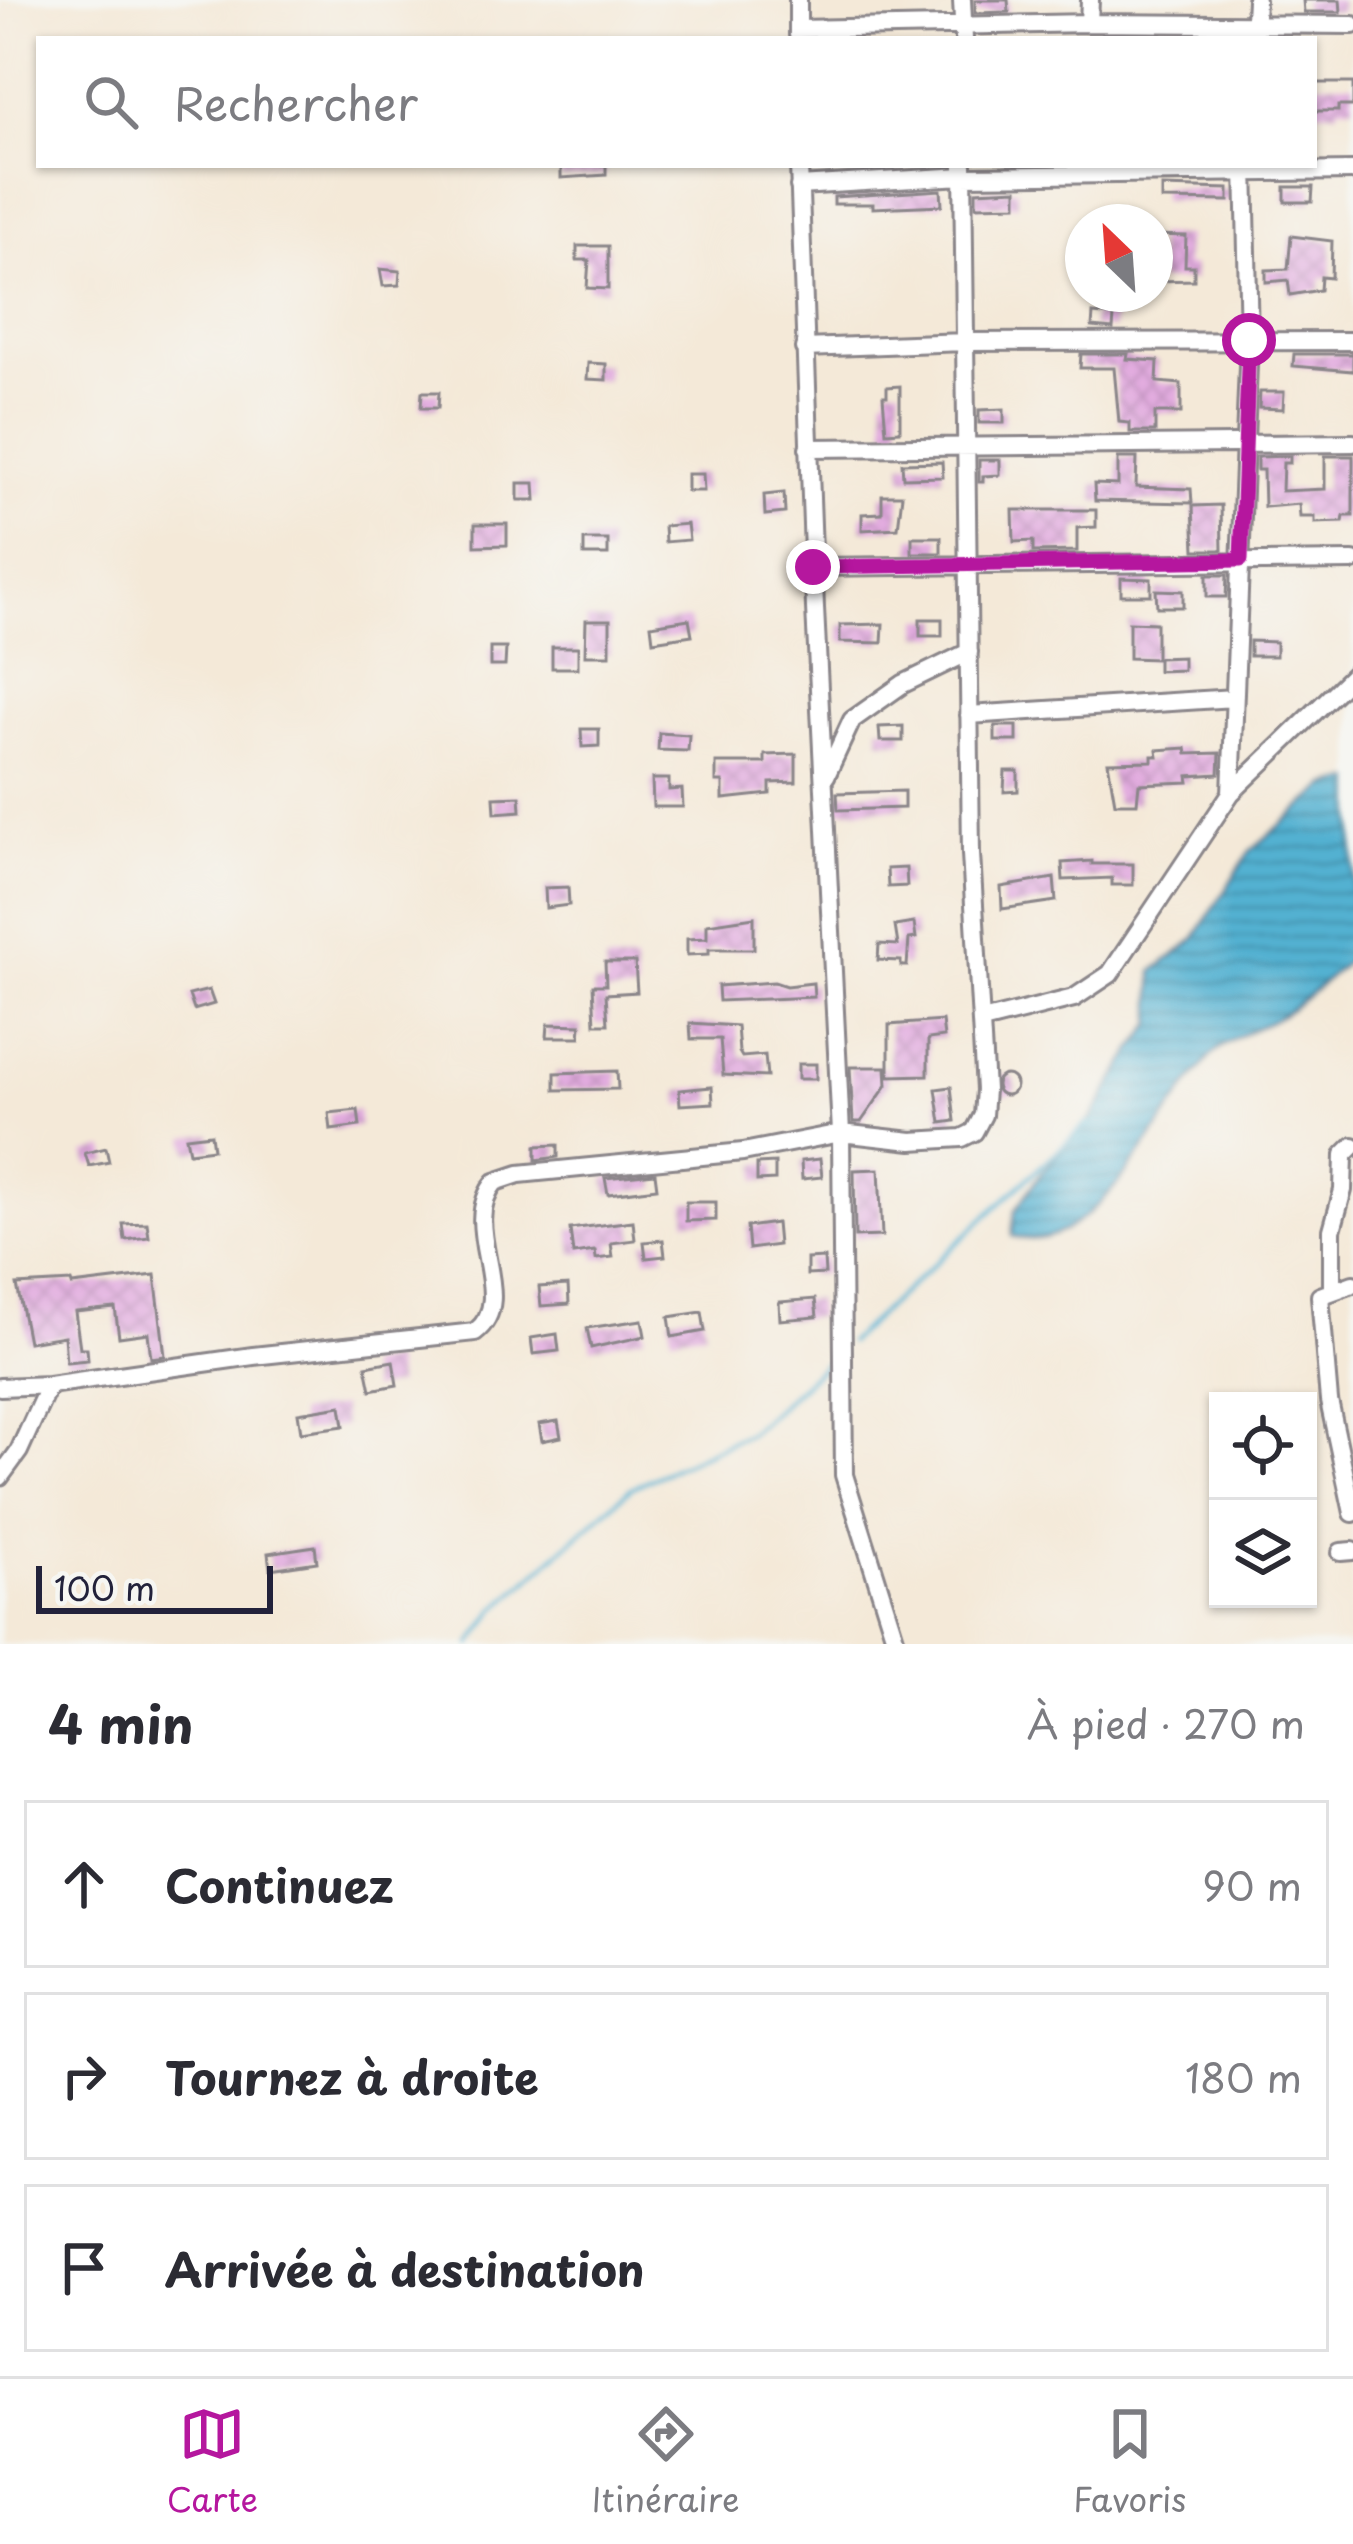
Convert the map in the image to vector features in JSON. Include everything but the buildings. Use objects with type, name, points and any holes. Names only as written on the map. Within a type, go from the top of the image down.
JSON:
[{"type":"street","points":[[799,0],[798,34],[964,33],[1089,22],[1255,31],[1353,25]]},
{"type":"street","points":[[962,0],[964,33]]},
{"type":"street","points":[[1089,22],[1090,0]]},
{"type":"street","points":[[1255,31],[1256,0]]},
{"type":"street","points":[[799,168],[841,1133],[844,1475],[896,1644]]},
{"type":"street","points":[[1231,793],[1249,340],[1245,168]]},
{"type":"street","points":[[799,186],[963,171],[1353,171]]},
{"type":"street","points":[[0,1387],[49,1385],[475,1332],[489,1322],[493,1306],[479,1210],[495,1182],[519,1174],[743,1153],[841,1133],[912,1141],[962,1138],[974,1132],[983,1115],[982,1021],[971,854],[963,171]]},
{"type":"street","points":[[804,348],[965,342],[1353,341]]},
{"type":"street","points":[[808,448],[1353,443]]},
{"type":"street","points":[[813,567],[1353,561]]},
{"type":"street","points":[[824,782],[852,720],[903,684],[969,652]]},
{"type":"street","points":[[982,1021],[1074,998],[1110,974],[1231,793],[1353,674]]},
{"type":"street","points":[[969,715],[1234,698]]},
{"type":"street","points":[[1332,1289],[1332,1230],[1344,1155],[1353,1145]]},
{"type":"street","points":[[1353,1284],[1320,1296],[1329,1401],[1353,1513]]},
{"type":"street","points":[[0,1477],[19,1451],[49,1385]]},
{"type":"water","points":[[1353,780],[1353,951],[1348,961],[1292,1008],[1212,1055],[1099,1204],[1071,1226],[1042,1238],[1012,1236],[1015,1211],[1042,1172],[1091,1119],[1153,1023],[1153,971],[1193,941],[1250,851],[1327,786]]},
{"type":"waterway","points":[[849,1342],[1088,1123]]},
{"type":"waterway","points":[[472,1644],[495,1610],[631,1488],[751,1432],[836,1354]]},
{"type":"route","points":[[813,567],[1241,560],[1249,340]]}]
